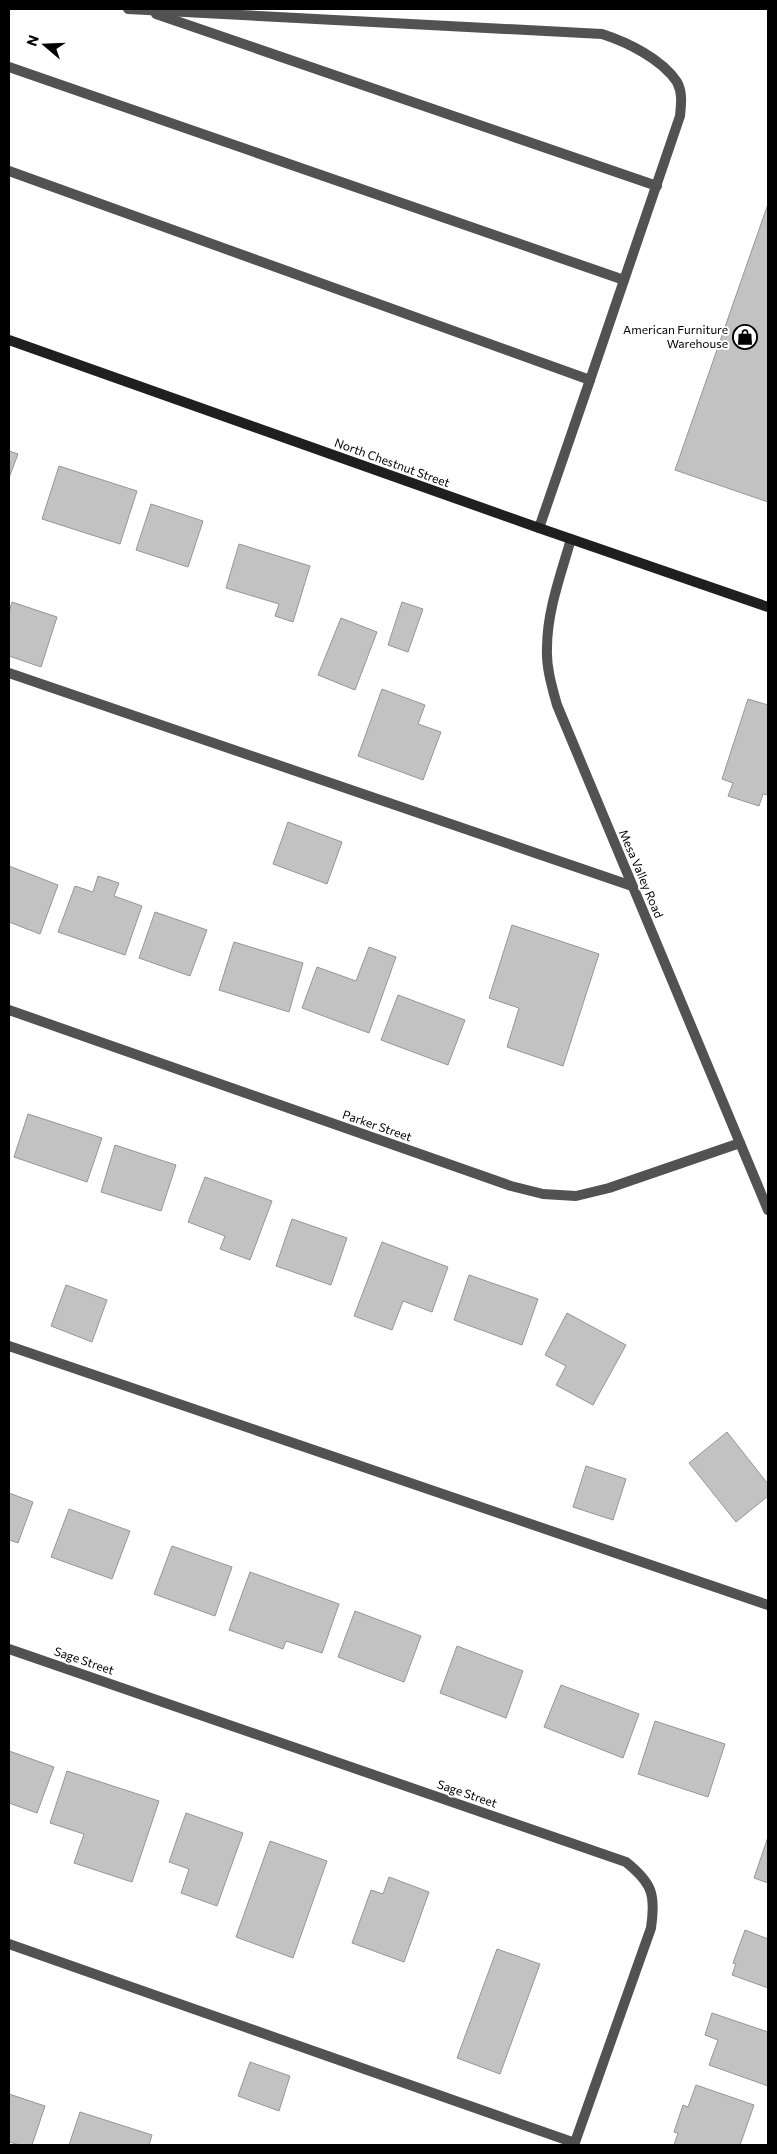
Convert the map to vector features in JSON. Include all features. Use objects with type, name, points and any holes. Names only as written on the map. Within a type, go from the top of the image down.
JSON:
[{"type":"main road","name":"North Chestnut Street","points":[[9,340],[768,607]]},
{"type":"street","points":[[128,9],[602,34],[621,40],[636,48],[666,69],[677,83],[682,98],[680,116],[539,528]]},
{"type":"street","points":[[145,10],[656,186]]},
{"type":"street","points":[[9,67],[624,280]]},
{"type":"street","points":[[9,171],[590,380]]},
{"type":"street","name":"Mesa Valley Road","points":[[571,539],[550,618],[546,649],[550,678],[557,705],[768,1210]]},
{"type":"street","points":[[9,673],[632,886]]},
{"type":"street","name":"Parker Street","points":[[9,1010],[511,1186],[544,1194],[576,1196],[609,1188],[740,1143]]},
{"type":"street","points":[[9,1346],[768,1605]]},
{"type":"street","name":"Sage Street","points":[[9,1649],[626,1862],[642,1875],[651,1889],[654,1906],[651,1928],[574,2144]]},
{"type":"street","points":[[9,1944],[574,2144]]},
{"type":"building","name":"American Furniture Warehouse","points":[[768,204],[768,502],[675,470]]},
{"type":"building","points":[[9,451],[18,454],[9,478]]},
{"type":"building","points":[[59,466],[137,491],[120,544],[42,519]]},
{"type":"building","points":[[151,504],[203,521],[188,567],[136,550]]},
{"type":"building","points":[[239,544],[310,566],[293,622],[275,616],[279,604],[226,588]]},
{"type":"building","points":[[12,602],[57,617],[41,667],[9,656],[9,613]]},
{"type":"building","points":[[402,602],[423,609],[408,652],[388,645]]},
{"type":"building","points":[[341,618],[377,632],[355,690],[318,675]]},
{"type":"building","points":[[382,689],[425,705],[418,724],[441,732],[423,780],[358,756]]},
{"type":"building","points":[[748,699],[768,705],[768,795],[763,794],[759,806],[728,796],[733,783],[722,779]]},
{"type":"building","points":[[288,822],[342,842],[327,884],[273,864]]},
{"type":"building","points":[[9,866],[58,885],[40,934],[9,922]]},
{"type":"building","points":[[98,876],[119,883],[114,896],[142,906],[125,955],[58,932],[75,886],[93,892]]},
{"type":"building","points":[[155,912],[207,930],[190,976],[139,958]]},
{"type":"building","points":[[512,925],[599,954],[563,1066],[507,1047],[519,1008],[489,998]]},
{"type":"building","points":[[234,942],[303,963],[289,1012],[219,990]]},
{"type":"building","points":[[369,947],[396,957],[369,1033],[302,1008],[317,967],[356,981]]},
{"type":"building","points":[[398,995],[465,1020],[448,1065],[381,1040]]},
{"type":"building","points":[[28,1114],[102,1138],[87,1182],[14,1157]]},
{"type":"building","points":[[115,1145],[176,1165],[161,1211],[101,1192]]},
{"type":"building","points":[[205,1177],[272,1201],[250,1260],[220,1249],[225,1236],[188,1222]]},
{"type":"building","points":[[292,1219],[347,1238],[331,1285],[276,1266]]},
{"type":"building","points":[[382,1242],[448,1267],[432,1312],[403,1301],[392,1330],[354,1316]]},
{"type":"building","points":[[469,1275],[538,1299],[522,1345],[454,1320]]},
{"type":"building","points":[[66,1285],[107,1300],[92,1342],[51,1326]]},
{"type":"building","points":[[567,1313],[626,1345],[593,1405],[556,1385],[566,1366],[545,1355]]},
{"type":"building","points":[[727,1432],[768,1484],[768,1496],[736,1522],[689,1463]]},
{"type":"building","points":[[586,1466],[626,1479],[613,1520],[573,1507]]},
{"type":"building","points":[[9,1493],[33,1502],[18,1543],[9,1540]]},
{"type":"building","points":[[69,1509],[130,1531],[112,1579],[51,1557]]},
{"type":"building","points":[[172,1546],[232,1567],[215,1616],[154,1594]]},
{"type":"building","points":[[250,1572],[339,1604],[322,1653],[286,1641],[283,1649],[229,1630]]},
{"type":"building","points":[[355,1611],[421,1636],[404,1682],[338,1657]]},
{"type":"building","points":[[457,1646],[523,1671],[506,1718],[440,1693]]},
{"type":"building","points":[[561,1685],[639,1714],[623,1758],[544,1727]]},
{"type":"building","points":[[655,1721],[725,1744],[708,1797],[638,1774]]},
{"type":"building","points":[[9,1751],[54,1767],[37,1813],[9,1803]]},
{"type":"building","points":[[67,1771],[159,1801],[132,1882],[74,1863],[84,1834],[50,1823]]},
{"type":"building","points":[[186,1813],[243,1833],[217,1906],[181,1893],[189,1869],[169,1862]]},
{"type":"building","points":[[768,1837],[768,1883],[754,1878]]},
{"type":"building","points":[[270,1841],[327,1861],[293,1958],[236,1937]]},
{"type":"building","points":[[389,1877],[429,1892],[404,1962],[352,1943],[371,1890],[383,1894]]},
{"type":"building","points":[[745,1930],[768,1939],[768,1988],[732,1975],[736,1964],[733,1963]]},
{"type":"building","points":[[497,1949],[540,1964],[500,2074],[457,2058]]},
{"type":"building","points":[[712,2013],[768,2032],[768,2086],[709,2065],[718,2040],[705,2035]]},
{"type":"building","points":[[250,2062],[290,2076],[279,2111],[238,2096]]},
{"type":"building","points":[[696,2085],[754,2105],[740,2145],[674,2145],[678,2133],[674,2132],[683,2105],[688,2107]]},
{"type":"building","points":[[9,2094],[45,2106],[32,2145],[20,2145],[9,2142]]},
{"type":"building","points":[[80,2112],[152,2135],[149,2145],[69,2145]]},
{"type":"place","name":"American Furniture Warehouse","points":[[745,337]]}]
